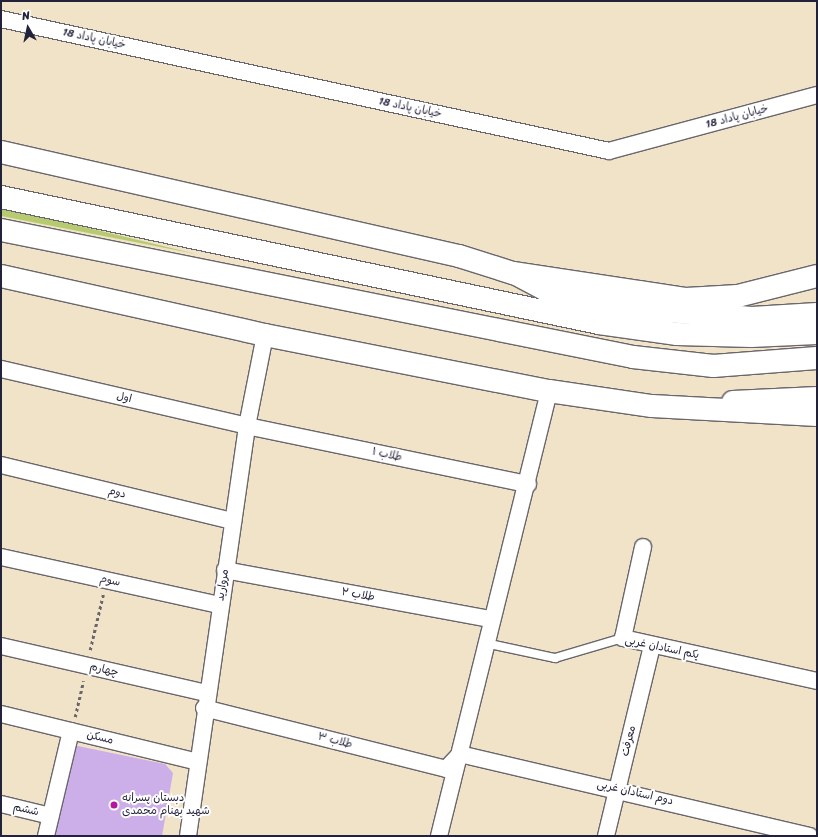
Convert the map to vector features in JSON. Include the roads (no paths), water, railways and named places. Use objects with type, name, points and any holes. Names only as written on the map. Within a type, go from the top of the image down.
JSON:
[{"type":"main road","points":[[1,152],[459,256],[513,273],[686,299],[738,296],[817,276]]},
{"type":"main road","points":[[1,197],[599,323],[677,334],[751,336],[817,333]]},
{"type":"main road","points":[[1,230],[633,357],[713,366],[817,372]]},
{"type":"main road","points":[[513,273],[546,290],[631,308],[752,318],[817,314]]},
{"type":"main road","points":[[1,276],[265,335],[548,390],[652,406],[817,415]]},
{"type":"main road","points":[[713,366],[817,358]]},
{"type":"main road","points":[[652,406],[817,398]]},
{"type":"street","name":"خیابان پاداد 18","points":[[1,19],[609,151],[817,95]]},
{"type":"street","name":"مروارید","points":[[188,836],[206,701],[247,426],[265,335]]},
{"type":"street","name":"اول","points":[[1,370],[247,426]]},
{"type":"street","points":[[439,836],[460,754],[490,619],[528,484],[548,390]]},
{"type":"street","name":"طلاب ۱","points":[[247,426],[528,484]]},
{"type":"street","name":"دوم","points":[[1,465],[233,521]]},
{"type":"street","points":[[624,638],[643,547]]},
{"type":"street","name":"سوم","points":[[1,557],[220,605]]},
{"type":"street","name":"طلاب ۲","points":[[225,570],[490,619]]},
{"type":"street","name":"یکم استادان غربی","points":[[624,638],[652,646],[817,681]]},
{"type":"street","name":"چهارم","points":[[1,646],[206,701]]},
{"type":"street","name":"معرفت","points":[[606,836],[652,646]]},
{"type":"street","name":"طلاب ۳","points":[[206,701],[446,769],[460,754]]},
{"type":"street","name":"مسکن","points":[[1,714],[198,762]]},
{"type":"street","points":[[46,836],[71,731]]},
{"type":"street","name":"دوم استادان غربی","points":[[460,754],[618,788],[809,836]]},
{"type":"street","name":"ششم","points":[[1,804],[51,816]]},
{"type":"lane","name":"یکم استادان غربی","points":[[485,644],[555,658],[624,638]]},
{"type":"place","name":"دبستان پسرانه شهید بهنام محمدی","points":[[114,805]]}]
